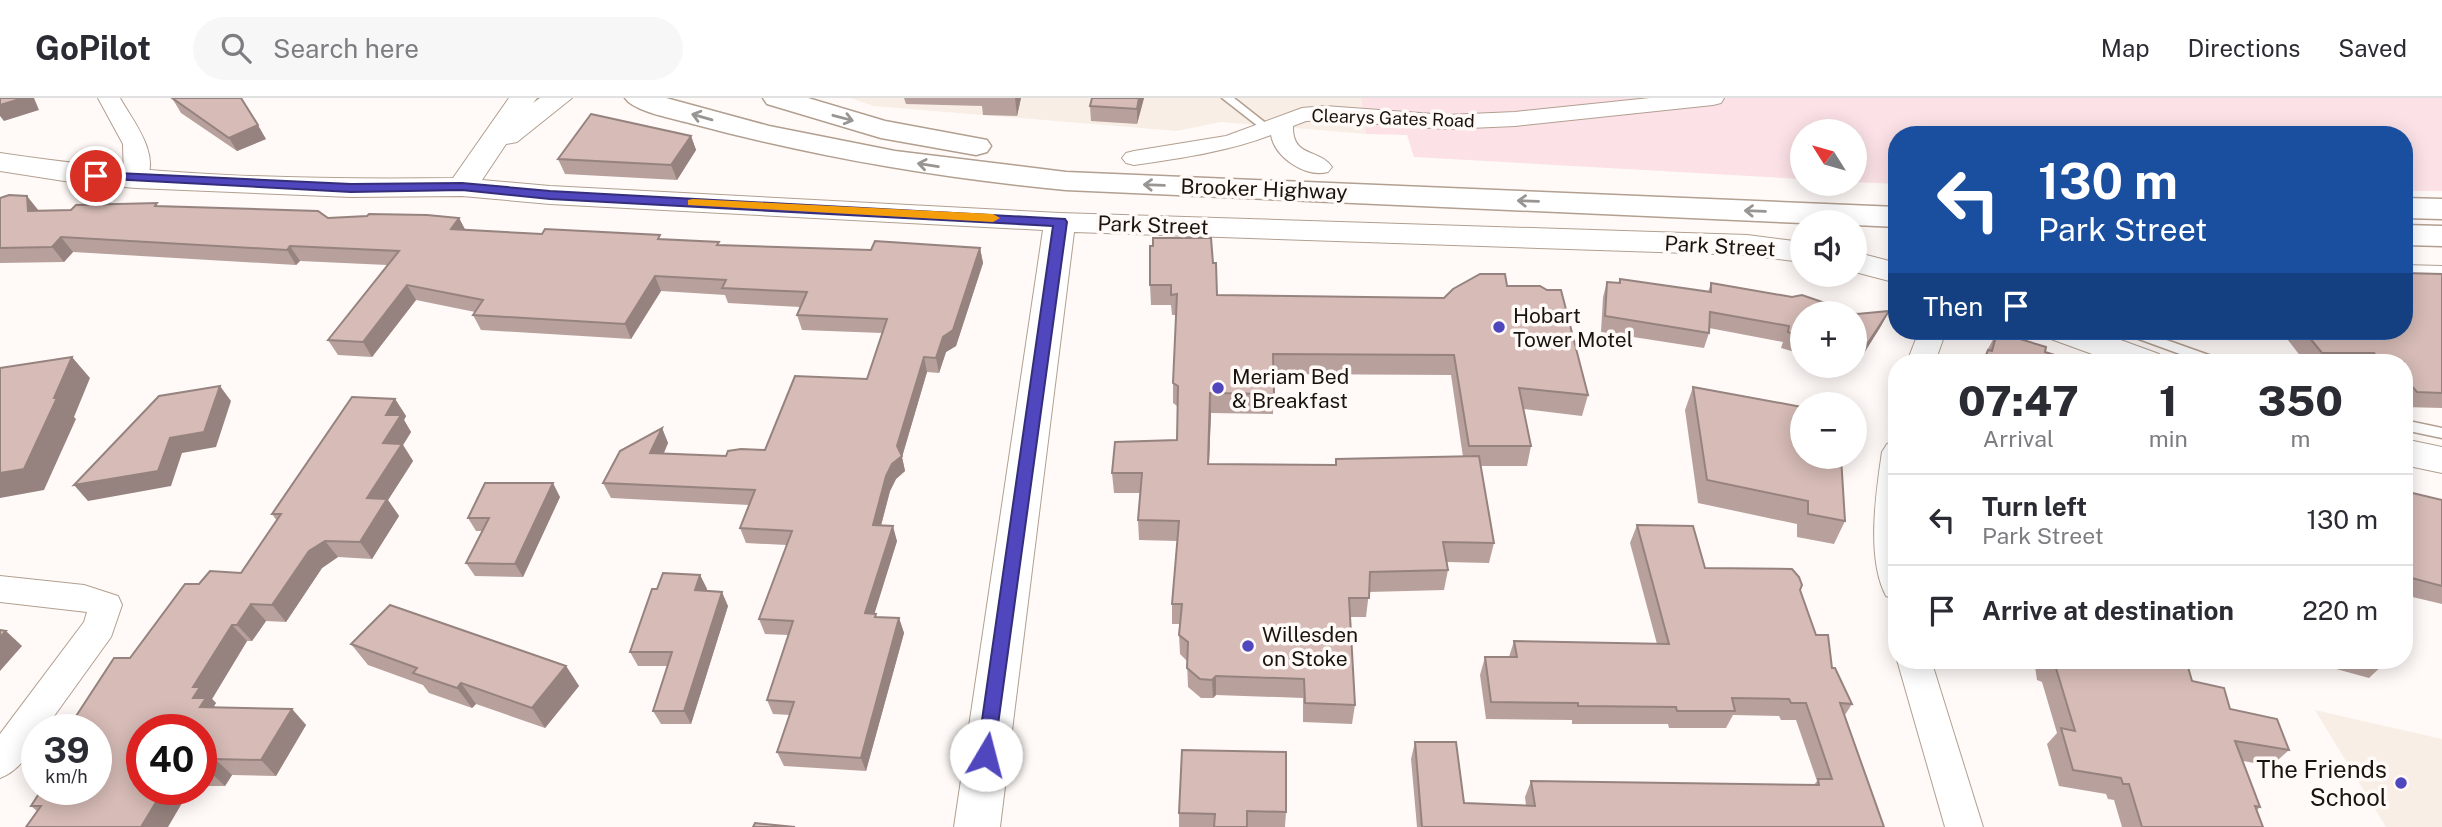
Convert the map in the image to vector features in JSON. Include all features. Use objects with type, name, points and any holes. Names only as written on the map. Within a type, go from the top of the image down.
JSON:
[{"type":"highway","name":"Brooker Highway","points":[[640,98],[778,137],[858,154],[1010,176],[1888,217]]},
{"type":"highway","name":"Brooker Highway","points":[[777,98],[881,129],[1030,154],[1888,195]]},
{"type":"highway","points":[[2413,208],[2442,209]]},
{"type":"highway","points":[[2413,235],[2442,236]]},
{"type":"street","points":[[109,98],[135,139],[138,163],[136,179]]},
{"type":"street","points":[[462,187],[489,149],[539,103],[575,98]]},
{"type":"street","points":[[633,98],[640,98]]},
{"type":"street","name":"Clearys Gates Road","points":[[1134,158],[1234,141],[1302,115],[1325,113],[1447,122],[1540,118],[1713,98]]},
{"type":"street","name":"Clearys Gates Road","points":[[1275,125],[1284,145],[1293,154],[1320,167]]},
{"type":"street","name":"Park Street","points":[[0,162],[77,174],[136,179],[351,188],[462,187],[550,195],[1060,222],[1747,245],[1790,250]]},
{"type":"street","points":[[976,827],[1060,222]]},
{"type":"street","points":[[1867,265],[1888,271]]},
{"type":"street","points":[[2413,273],[2442,274]]},
{"type":"street","points":[[2087,340],[2125,354]]},
{"type":"street","points":[[2413,454],[2442,460]]},
{"type":"street","points":[[0,589],[84,597],[106,605],[99,627],[0,762]]},
{"type":"street","points":[[1916,669],[1964,827]]},
{"type":"lane","points":[[1227,98],[1275,125]]},
{"type":"lane","points":[[2154,340],[2193,354]]},
{"type":"lane","points":[[2413,427],[2442,433]]},
{"type":"shaded area","points":[[851,98],[1361,98],[1366,134],[1221,122],[1177,131],[873,106]]},
{"type":"shaded area","points":[[1361,98],[2442,98],[2442,191],[2413,191],[2413,126],[1888,126],[1888,184],[1867,183],[1867,119],[1790,119],[1790,178],[1414,157],[1407,135],[1366,134]]},
{"type":"shaded area","name":"The Friends School","points":[[2315,710],[2442,739],[2442,827],[2386,827]]},
{"type":"building","points":[[0,98],[23,98],[0,105]]},
{"type":"building","points":[[172,98],[241,98],[258,125],[229,138]]},
{"type":"building","points":[[1092,98],[1139,98],[1137,109],[1090,106]]},
{"type":"building","points":[[591,114],[691,136],[671,165],[558,159]]},
{"type":"building","points":[[9,195],[27,196],[28,211],[71,210],[76,205],[157,203],[155,206],[318,211],[328,218],[369,214],[427,215],[459,218],[451,229],[542,234],[545,229],[660,235],[658,239],[719,242],[717,245],[871,250],[875,241],[980,248],[953,330],[943,337],[936,358],[924,357],[897,446],[902,456],[892,464],[886,476],[873,525],[893,526],[865,613],[876,614],[875,617],[899,618],[861,758],[777,752],[794,702],[767,700],[793,621],[759,619],[792,531],[740,528],[755,490],[603,483],[620,451],[662,428],[650,453],[726,456],[728,451],[741,449],[765,450],[795,376],[867,379],[887,319],[797,315],[807,292],[722,288],[726,280],[655,276],[625,324],[473,315],[483,300],[407,285],[363,342],[328,340],[399,251],[290,246],[287,250],[61,237],[52,247],[0,248],[0,198]]},
{"type":"building","points":[[1153,238],[1211,238],[1213,263],[1216,263],[1217,295],[1444,298],[1453,289],[1480,274],[1505,274],[1507,286],[1540,286],[1547,290],[1561,290],[1588,395],[1519,388],[1531,446],[1469,446],[1454,355],[1273,354],[1274,394],[1210,393],[1208,464],[1336,465],[1336,459],[1479,456],[1494,543],[1443,542],[1448,570],[1370,572],[1369,598],[1349,598],[1355,705],[1305,703],[1304,679],[1216,676],[1212,680],[1200,679],[1187,668],[1188,642],[1179,635],[1182,604],[1172,604],[1179,521],[1138,520],[1142,473],[1112,473],[1115,442],[1177,440],[1178,386],[1173,383],[1177,294],[1171,295],[1171,285],[1150,285],[1150,246],[1153,246]]},
{"type":"building","points":[[2413,273],[2442,274],[2442,393],[2417,392],[2413,387],[2413,354],[2322,353],[2311,340],[2413,340]]},
{"type":"building","points":[[1620,279],[1711,292],[1711,283],[1792,297],[1802,295],[1819,301],[1790,301],[1790,333],[1789,326],[1710,312],[1709,333],[1605,316],[1607,282],[1620,283]]},
{"type":"building","points":[[1867,313],[1888,313],[1867,344]]},
{"type":"building","points":[[1995,340],[2023,340],[2046,347],[2045,352],[2051,354],[1987,354],[1988,350],[1992,351]]},
{"type":"building","points":[[72,357],[54,398],[57,398],[24,469],[0,473],[0,368]]},
{"type":"building","points":[[220,386],[204,432],[170,438],[158,471],[74,485],[159,396]]},
{"type":"building","points":[[1693,387],[1790,405],[1790,469],[1842,469],[1845,521],[1808,514],[1808,501],[1707,480]]},
{"type":"building","points":[[352,397],[395,399],[386,415],[401,415],[383,443],[402,444],[367,498],[387,499],[360,542],[325,541],[309,551],[272,605],[251,604],[237,625],[232,625],[193,687],[200,687],[193,698],[206,698],[200,707],[292,709],[261,760],[217,759],[217,714],[126,714],[126,805],[154,805],[141,827],[26,827],[41,806],[32,805],[112,805],[112,714],[77,714],[114,658],[130,658],[185,584],[199,584],[210,571],[241,573],[281,514],[272,514]]},
{"type":"building","points":[[485,483],[553,483],[515,564],[466,563],[489,518],[468,518]]},
{"type":"building","points":[[2413,493],[2442,500],[2442,586],[2413,578]]},
{"type":"building","points":[[1637,525],[1693,526],[1705,568],[1792,569],[1799,577],[1802,585],[1800,590],[1816,635],[1828,635],[1832,668],[1835,668],[1852,704],[1840,703],[1884,827],[1422,827],[1415,742],[1456,742],[1464,803],[1535,806],[1531,781],[1819,785],[1818,779],[1832,779],[1806,703],[1791,703],[1789,699],[1732,698],[1735,711],[1677,711],[1676,707],[1578,706],[1578,703],[1491,702],[1485,657],[1517,657],[1514,641],[1669,644]]},
{"type":"building","points":[[663,573],[700,575],[695,590],[722,592],[684,711],[653,711],[672,652],[630,652],[652,589],[657,589]]},
{"type":"building","points":[[390,605],[566,666],[532,708],[461,683],[457,688],[413,673],[417,668],[351,644]]},
{"type":"building","points":[[2056,669],[2189,669],[2192,681],[2224,688],[2230,709],[2277,719],[2289,750],[2235,741],[2260,807],[2255,806],[2263,827],[2142,827],[2129,784],[2123,784],[2121,778],[2073,770],[2061,728],[2075,731]]},
{"type":"building","points":[[1182,750],[1286,752],[1286,812],[1247,811],[1247,827],[1214,827],[1215,814],[1179,813]]},
{"type":"building","points":[[755,823],[795,827],[753,827]]},
{"type":"slow traffic","points":[[693,203],[993,218]]},
{"type":"place","name":"Hobart Tower Motel","points":[[1499,327]]},
{"type":"place","name":"Meriam Bed & Breakfast","points":[[1218,388]]},
{"type":"place","name":"Willesden on Stoke","points":[[1248,646]]},
{"type":"place","name":"The Friends School","points":[[2401,783]]},
{"type":"route","points":[[96,176],[367,189],[462,187],[550,195],[1060,222],[986,755]]}]
